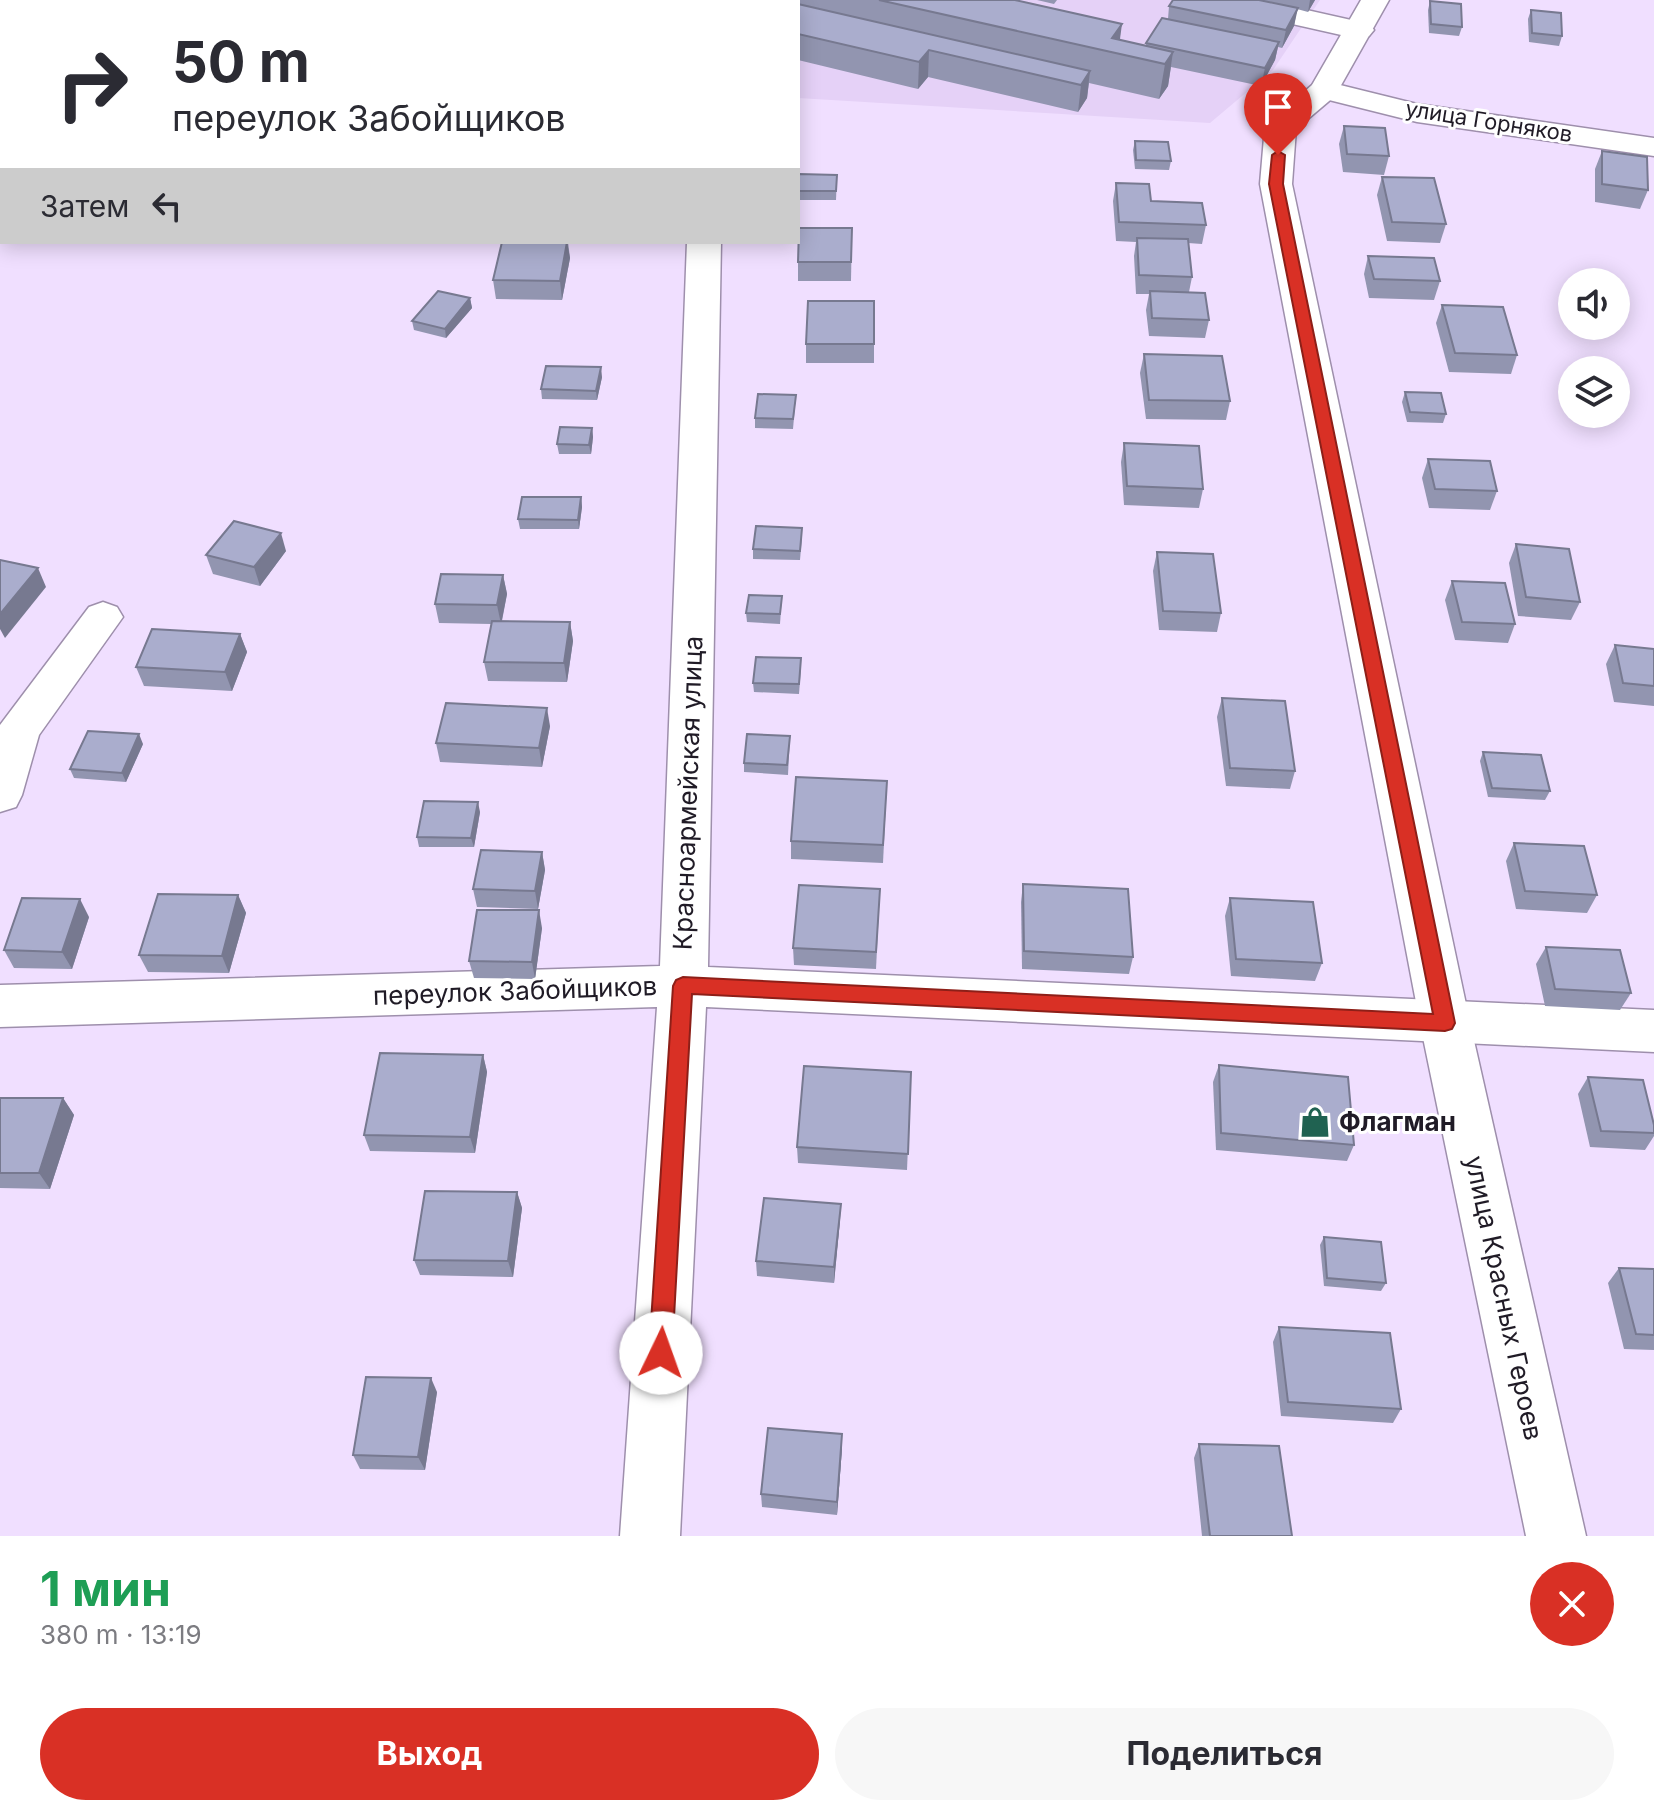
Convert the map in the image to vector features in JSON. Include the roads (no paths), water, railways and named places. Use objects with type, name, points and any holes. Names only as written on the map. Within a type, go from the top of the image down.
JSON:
[{"type":"street","name":"улица Красных Героев","points":[[1375,0],[1324,90],[1281,126],[1276,184],[1445,1023],[1556,1536]]},
{"type":"street","points":[[1234,1],[1359,30]]},
{"type":"street","name":"улица Горняков","points":[[1324,90],[1417,113],[1654,147]]},
{"type":"street","name":"Красноармейская улица","points":[[650,1536],[683,986],[704,244]]},
{"type":"street","points":[[0,795],[19,730],[103,617]]},
{"type":"street","name":"переулок Забойщиков","points":[[0,1006],[683,986],[1654,1031]]},
{"type":"place","name":"Флагман","points":[[1315,1122]]}]
